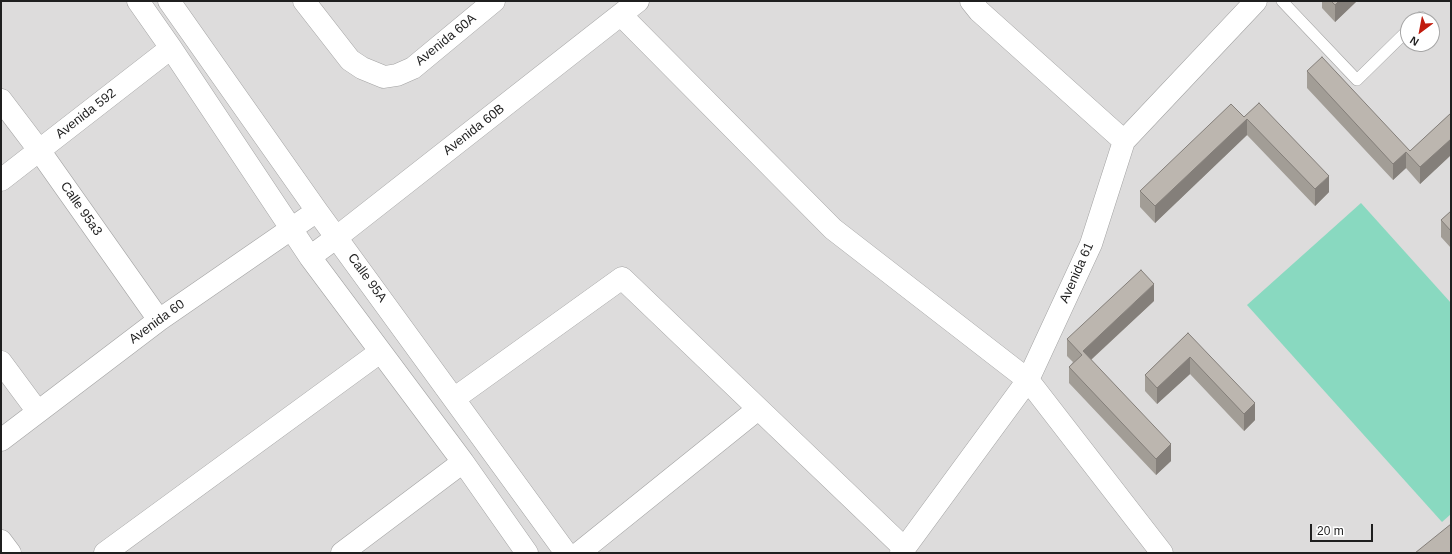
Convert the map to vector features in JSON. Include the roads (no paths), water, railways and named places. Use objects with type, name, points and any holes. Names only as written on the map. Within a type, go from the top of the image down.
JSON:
[{"type":"street","points":[[138,1],[171,48],[290,230],[463,462],[527,553]]},
{"type":"street","name":"Calle 95A","points":[[169,1],[317,211],[455,398],[566,553]]},
{"type":"street","name":"Avenida 60A","points":[[304,1],[350,60],[362,68],[384,77],[397,75],[413,68],[494,1]]},
{"type":"street","name":"Avenida 60B","points":[[310,257],[638,1]]},
{"type":"street","points":[[971,1],[979,11],[1124,141]]},
{"type":"street","name":"Avenida 61","points":[[902,551],[1028,380],[1091,244],[1124,141],[1256,1]]},
{"type":"street","points":[[621,15],[833,229],[1028,380],[1162,553]]},
{"type":"street","name":"Avenida 592","points":[[1,180],[171,48]]},
{"type":"street","name":"Calle 95a3","points":[[1,100],[39,150],[159,320]]},
{"type":"street","name":"Avenida 60","points":[[1,440],[159,320],[317,211]]},
{"type":"street","points":[[455,398],[622,278],[902,551]]},
{"type":"street","points":[[105,553],[380,352]]},
{"type":"street","points":[[1,362],[38,412]]},
{"type":"street","points":[[579,553],[758,409]]},
{"type":"street","points":[[342,553],[463,462]]},
{"type":"street","points":[[1,541],[10,553]]},
{"type":"lane","points":[[1282,1],[1357,80],[1400,38]]}]
